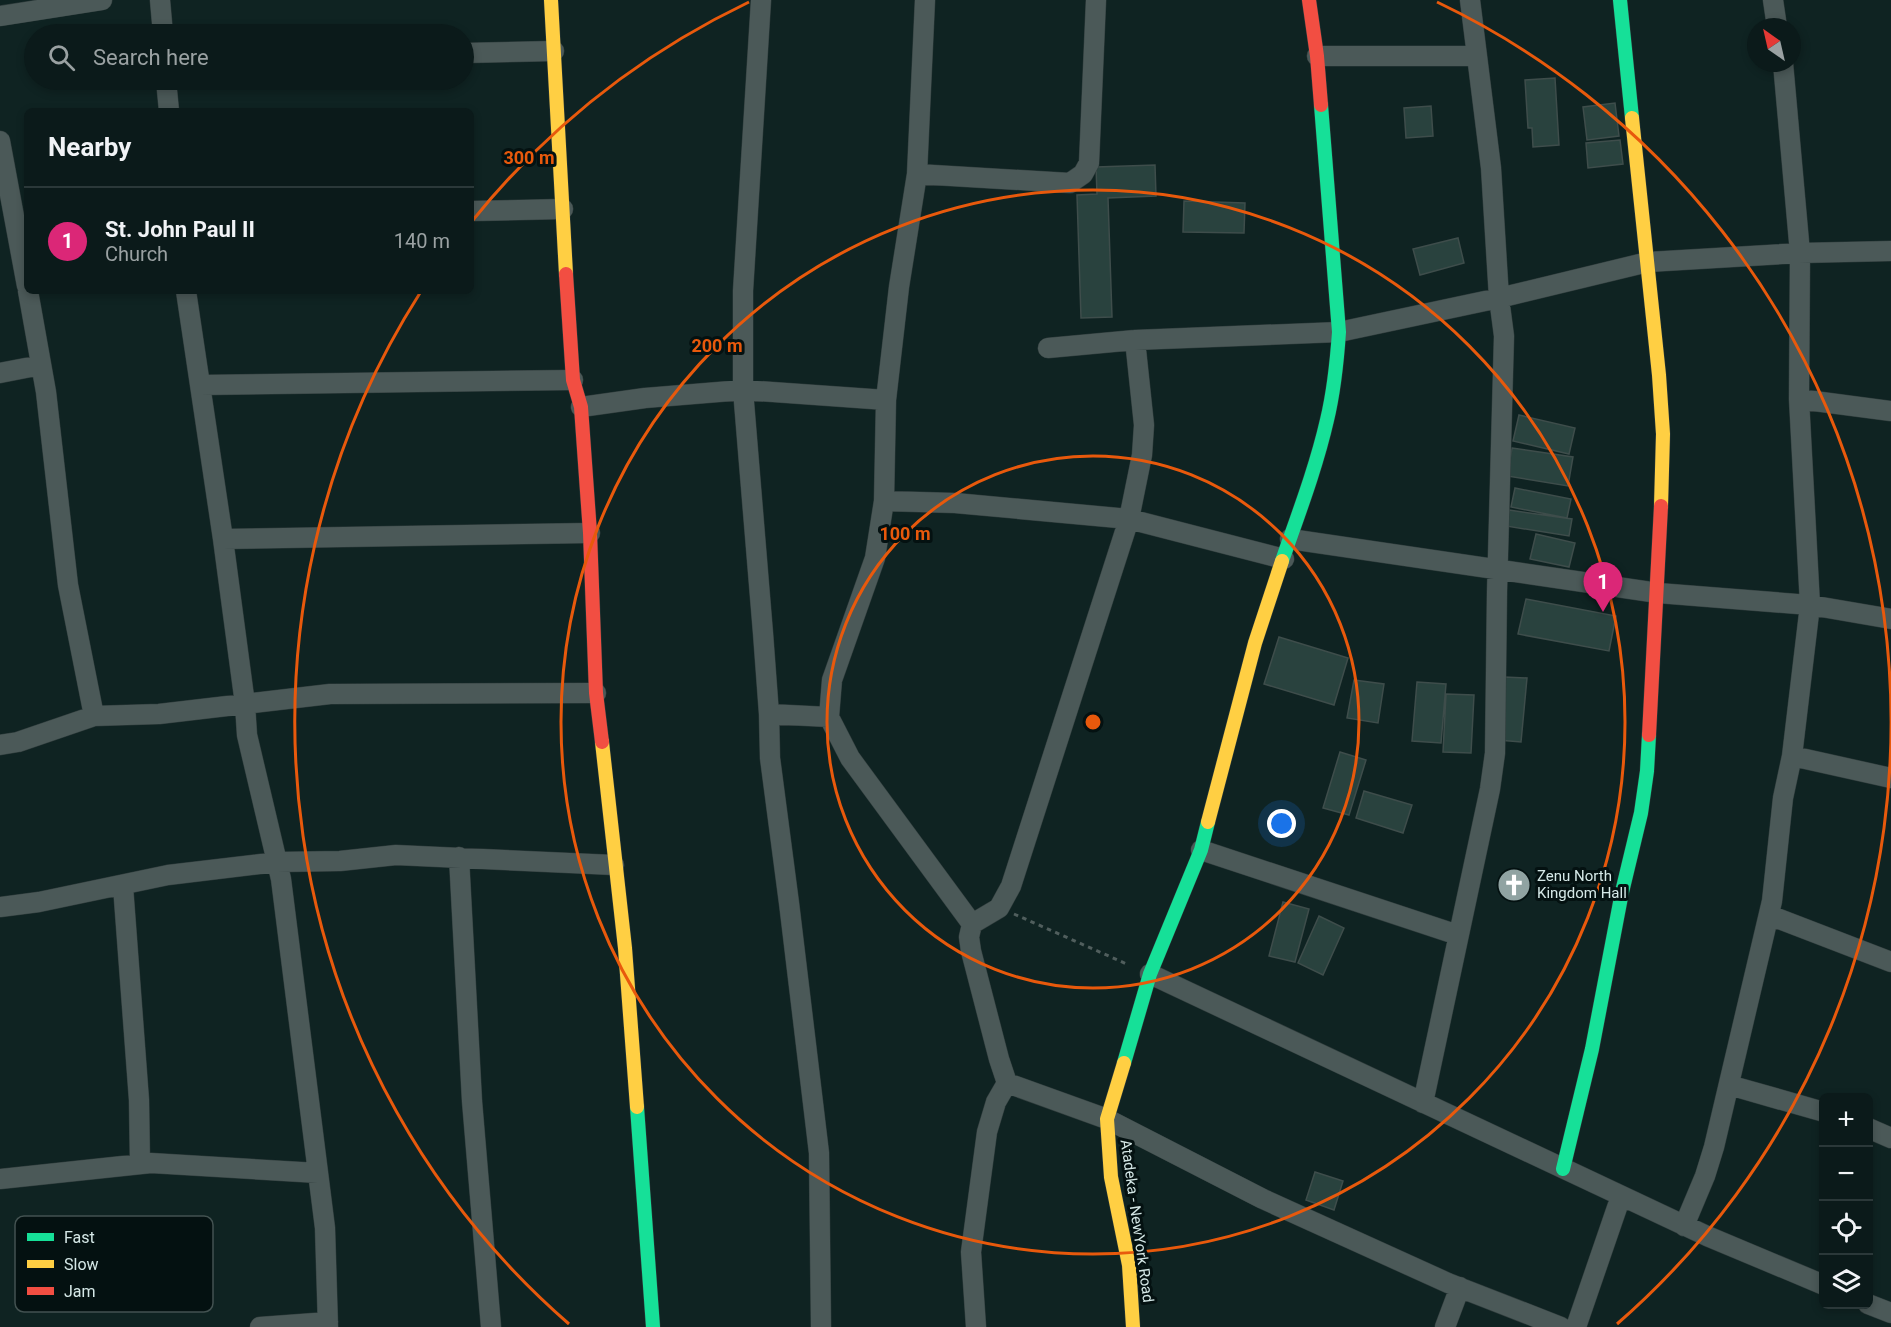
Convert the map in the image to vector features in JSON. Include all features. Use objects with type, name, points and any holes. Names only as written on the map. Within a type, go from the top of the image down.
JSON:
[{"type":"street","points":[[0,16],[102,0]]},
{"type":"street","points":[[160,0],[161,24]]},
{"type":"street","points":[[551,0],[573,380],[580,407],[590,533],[596,693],[625,948],[653,1327]]},
{"type":"street","points":[[761,0],[743,291],[743,390],[769,714],[770,758],[819,1153],[821,1327]]},
{"type":"street","points":[[925,0],[917,174],[899,287],[886,400],[884,501],[875,558],[832,680],[829,717],[850,758],[972,924]]},
{"type":"street","points":[[917,174],[1070,183],[1083,174],[1089,163],[1096,0]]},
{"type":"street","points":[[1107,1119],[1150,974],[1201,850],[1255,643],[1318,456],[1328,417],[1339,332],[1317,56],[1309,0]]},
{"type":"street","points":[[1423,1103],[1496,753],[1504,346],[1491,168],[1470,0]]},
{"type":"street","points":[[1563,1169],[1592,1049],[1622,892],[1641,813],[1647,771],[1658,593],[1663,434],[1648,262],[1620,0]]},
{"type":"street","points":[[1773,0],[1776,18]]},
{"type":"street","points":[[474,53],[554,51]]},
{"type":"street","points":[[1317,56],[1476,56]]},
{"type":"street","points":[[1684,1226],[1705,1176],[1769,915],[1783,798],[1792,756],[1810,605],[1799,399],[1800,253],[1784,72]]},
{"type":"street","points":[[167,90],[169,108]]},
{"type":"street","points":[[0,141],[24,270]]},
{"type":"street","points":[[474,212],[563,209]]},
{"type":"street","points":[[1048,348],[1136,340],[1339,332],[1499,298],[1648,262],[1800,253],[1891,251]]},
{"type":"street","points":[[29,294],[41,365],[68,585],[94,716]]},
{"type":"street","points":[[186,294],[223,539],[247,735],[277,862],[286,912],[325,1228],[328,1325],[260,1327]]},
{"type":"street","points":[[976,1327],[971,1252],[987,1132],[996,1102],[1007,1083],[969,937],[972,924],[999,908],[1011,886],[1129,519],[1142,455],[1144,425],[1136,340]]},
{"type":"street","points":[[0,373],[41,365]]},
{"type":"street","points":[[200,386],[573,380]]},
{"type":"street","points":[[580,407],[645,398],[743,390],[886,400]]},
{"type":"street","points":[[1799,399],[1891,411]]},
{"type":"street","points":[[884,501],[955,502],[1129,519],[1284,559]]},
{"type":"street","points":[[223,539],[590,533]]},
{"type":"street","points":[[1290,539],[1658,593],[1810,605],[1891,619]]},
{"type":"street","points":[[0,745],[18,742],[94,716],[159,714],[330,694],[596,693]]},
{"type":"street","points":[[769,714],[829,717]]},
{"type":"street","points":[[1792,756],[1891,778]]},
{"type":"street","points":[[1201,850],[1458,935]]},
{"type":"street","points":[[0,908],[123,886],[168,875],[277,862],[340,861],[396,855],[614,865]]},
{"type":"street","points":[[459,857],[471,1101],[491,1327]]},
{"type":"street","points":[[123,886],[139,1100],[140,1164]]},
{"type":"street","points":[[1769,915],[1891,962]]},
{"type":"street","points":[[1150,974],[1684,1226],[1819,1283]]},
{"type":"street","points":[[1007,1083],[1107,1119],[1263,1198],[1460,1287],[1561,1327]]},
{"type":"street","points":[[1729,1085],[1819,1111]]},
{"type":"street","name":"Atadeka - NewYork Road","points":[[1107,1119],[1111,1177],[1129,1265],[1133,1327]]},
{"type":"street","points":[[1873,1130],[1891,1138]]},
{"type":"street","points":[[0,1179],[151,1162],[318,1173]]},
{"type":"street","points":[[1576,1327],[1621,1196]]},
{"type":"street","points":[[1445,1327],[1460,1287]]},
{"type":"street","points":[[1873,1306],[1891,1313]]},
{"type":"path","points":[[999,908],[1150,974]]},
{"type":"building","points":[[1555,78],[1559,145],[1533,147],[1532,128],[1528,128],[1525,80]]},
{"type":"building","points":[[1615,103],[1619,136],[1587,140],[1583,107]]},
{"type":"building","points":[[1431,106],[1433,136],[1406,138],[1404,108]]},
{"type":"building","points":[[1620,140],[1623,164],[1588,168],[1586,143]]},
{"type":"building","points":[[1155,165],[1156,196],[1108,198],[1112,317],[1081,318],[1077,195],[1097,194],[1096,167]]},
{"type":"building","points":[[1184,201],[1245,203],[1244,233],[1183,232]]},
{"type":"building","points":[[1458,238],[1464,263],[1420,275],[1413,249]]},
{"type":"building","points":[[1519,415],[1575,428],[1569,454],[1513,441]]},
{"type":"building","points":[[1512,448],[1573,457],[1568,486],[1507,476]]},
{"type":"building","points":[[1515,488],[1571,499],[1567,518],[1511,507]]},
{"type":"building","points":[[1509,510],[1572,519],[1569,536],[1506,526]]},
{"type":"building","points":[[1536,534],[1575,543],[1569,567],[1530,559]]},
{"type":"building","points":[[1526,599],[1616,616],[1609,651],[1518,634]]},
{"type":"building","points":[[1279,637],[1348,658],[1334,705],[1264,684]]},
{"type":"building","points":[[1504,677],[1527,678],[1521,742],[1498,740]]},
{"type":"building","points":[[1354,680],[1384,684],[1378,723],[1347,718]]},
{"type":"building","points":[[1417,682],[1446,684],[1441,743],[1412,741]]},
{"type":"building","points":[[1446,694],[1474,695],[1471,753],[1443,752]]},
{"type":"building","points":[[1340,752],[1366,760],[1349,815],[1323,808]]},
{"type":"building","points":[[1364,791],[1412,805],[1403,833],[1356,818]]},
{"type":"building","points":[[1283,902],[1309,909],[1295,962],[1269,956]]},
{"type":"building","points":[[1319,916],[1344,928],[1323,975],[1298,963]]},
{"type":"building","points":[[1315,1172],[1343,1181],[1334,1210],[1306,1200]]},
{"type":"traffic: fast","points":[[1620,0],[1632,118]]},
{"type":"traffic: fast","points":[[1282,561],[1323,438],[1332,398],[1339,332],[1321,105]]},
{"type":"traffic: fast","points":[[1563,1169],[1592,1049],[1622,892],[1641,813],[1649,735]]},
{"type":"traffic: fast","points":[[1124,1063],[1150,974],[1201,850],[1208,822]]},
{"type":"traffic: fast","points":[[637,1107],[653,1327]]},
{"type":"traffic: slow","points":[[551,0],[566,274]]},
{"type":"traffic: slow","points":[[1632,118],[1659,375],[1663,434],[1661,506]]},
{"type":"traffic: slow","points":[[1208,822],[1255,643],[1282,561]]},
{"type":"traffic: slow","points":[[602,742],[625,948],[637,1107]]},
{"type":"traffic: slow","points":[[1124,1063],[1107,1119],[1111,1177],[1129,1265],[1133,1327]]},
{"type":"traffic: jam","points":[[1309,0],[1321,105]]},
{"type":"traffic: jam","points":[[566,274],[573,380],[581,407],[590,533],[596,693],[602,742]]},
{"type":"traffic: jam","points":[[1649,735],[1661,506]]},
{"type":"place","name":"St. John Paul II","points":[[1603,612]]},
{"type":"place","name":"Zenu North Kingdom Hall","points":[[1514,885]]}]
